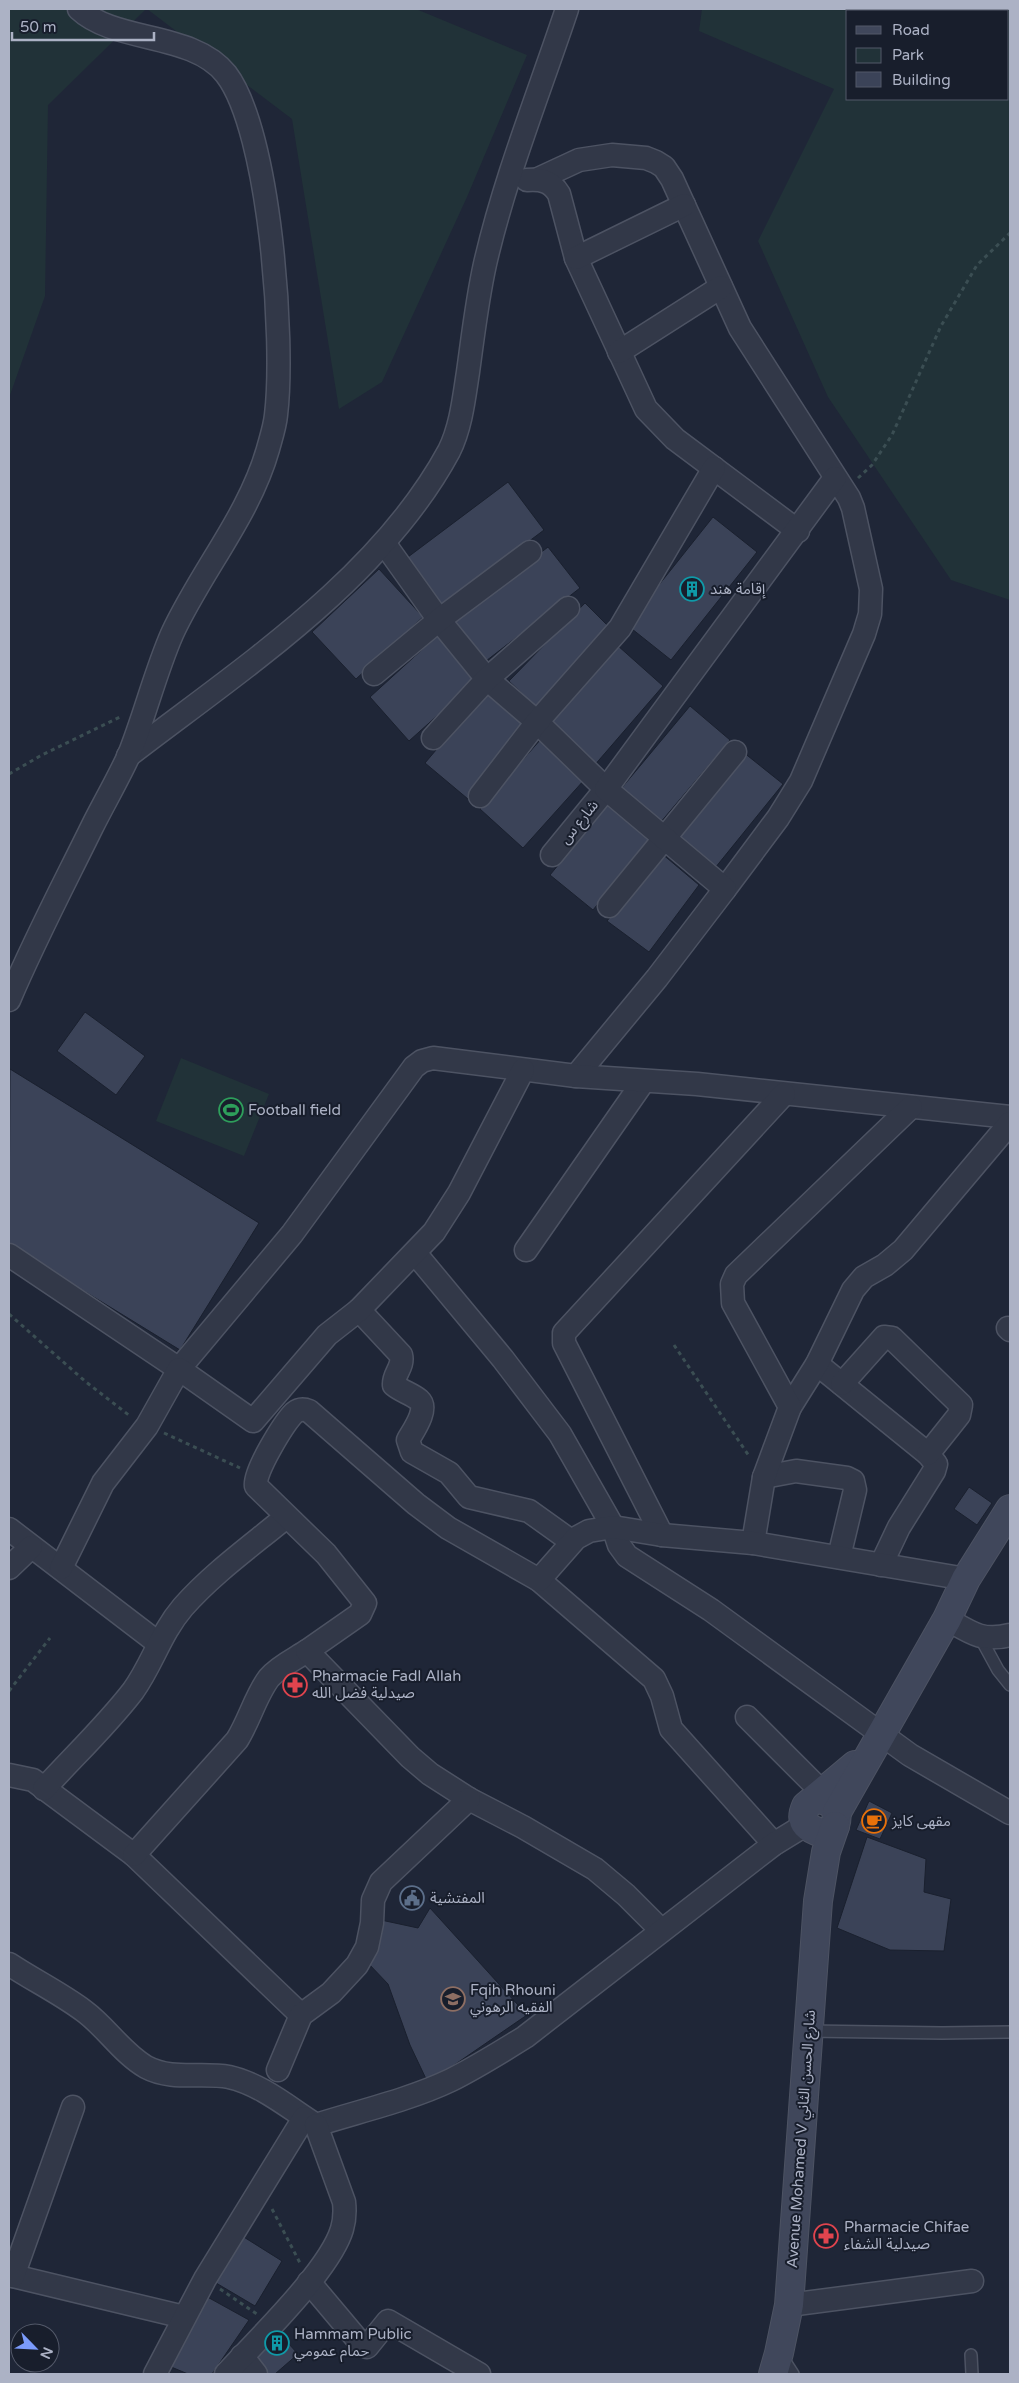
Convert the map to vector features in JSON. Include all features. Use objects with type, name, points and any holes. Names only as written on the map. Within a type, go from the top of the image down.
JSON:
[{"type":"main road","name":"Avenue Mohamed V شارع الحسن الثاني","points":[[782,2367],[789,2305],[818,1901],[826,1852],[828,1807],[876,1744],[947,1619],[966,1579],[1010,1508]]},
{"type":"main road","points":[[806,1827],[803,1812],[806,1806],[828,1807]]},
{"type":"main road","name":"Avenue Mohamed V شارع الحسن الثاني","points":[[806,1827],[818,1901]]},
{"type":"street","points":[[9,1000],[27,958],[128,756],[173,632],[255,484],[268,451],[276,418],[278,389],[276,304],[265,196],[251,131],[233,84],[223,70],[201,54],[106,24],[79,9]]},
{"type":"street","points":[[128,756],[295,627],[384,544],[426,488],[450,449],[462,412],[485,265],[509,182],[568,9]]},
{"type":"street","points":[[509,182],[538,179],[589,157],[612,155],[646,158],[664,167],[740,328],[839,484],[852,508],[871,589],[870,614],[864,634],[801,781],[778,818],[725,889],[657,978],[576,1076]]},
{"type":"street","points":[[538,179],[546,181],[559,194],[576,258],[646,410],[675,439],[798,531]]},
{"type":"street","points":[[576,258],[684,206]]},
{"type":"street","points":[[619,352],[721,287]]},
{"type":"street","points":[[480,796],[536,722],[620,628],[714,468]]},
{"type":"street","name":"شارع س","points":[[552,855],[606,789],[798,531],[839,484]]},
{"type":"street","points":[[384,544],[439,620],[487,679],[536,722],[606,789],[725,889]]},
{"type":"street","points":[[374,674],[439,620],[530,552]]},
{"type":"street","points":[[433,738],[487,679],[568,608]]},
{"type":"street","points":[[609,906],[663,837],[734,752]]},
{"type":"street","points":[[61,1568],[103,1483],[147,1426],[179,1369],[292,1234],[414,1067],[422,1061],[444,1058],[576,1076],[643,1082],[697,1084],[1010,1117]]},
{"type":"street","points":[[9,1255],[254,1421],[327,1335],[359,1310],[415,1253],[445,1218],[523,1070]]},
{"type":"street","points":[[526,1250],[643,1082]]},
{"type":"street","points":[[662,1535],[564,1343],[564,1333],[784,1094]]},
{"type":"street","points":[[790,1407],[733,1303],[732,1284],[736,1275],[911,1107]]},
{"type":"street","points":[[753,1543],[764,1477],[790,1407],[817,1364],[858,1284],[903,1250],[1010,1124]]},
{"type":"street","points":[[415,1253],[534,1397],[560,1434],[613,1527],[619,1545],[633,1561],[711,1610],[876,1744],[934,1770],[1010,1813]]},
{"type":"street","points":[[359,1310],[401,1355],[402,1363],[394,1385],[419,1400],[422,1405],[422,1412],[408,1440],[412,1452],[449,1473],[469,1497],[529,1511],[571,1541]]},
{"type":"street","points":[[842,1384],[884,1337],[892,1338],[961,1405],[958,1415],[928,1454]]},
{"type":"street","points":[[817,1364],[928,1454],[936,1464],[934,1471],[899,1527],[880,1565]]},
{"type":"street","points":[[134,1856],[237,1740],[270,1678],[360,1614],[365,1602],[326,1554],[259,1490],[255,1481],[279,1435],[295,1412],[300,1410],[309,1411],[416,1504],[448,1528],[538,1580],[654,1679],[662,1696],[671,1729],[774,1844]]},
{"type":"street","points":[[764,1477],[796,1471],[847,1478],[853,1481],[855,1490],[839,1557]]},
{"type":"street","points":[[44,1790],[132,1692],[170,1624],[203,1586],[286,1517]]},
{"type":"street","points":[[538,1580],[571,1541],[589,1531],[613,1527],[662,1535],[753,1543],[966,1579]]},
{"type":"street","points":[[9,1530],[158,1643]]},
{"type":"street","points":[[9,1568],[31,1547]]},
{"type":"street","points":[[947,1619],[980,1637],[996,1638],[1010,1635]]},
{"type":"street","points":[[307,1650],[410,1757],[430,1774],[469,1799],[589,1865],[626,1895],[661,1930]]},
{"type":"street","points":[[747,1717],[828,1807]]},
{"type":"street","points":[[9,1775],[33,1780],[134,1856],[301,2015]]},
{"type":"street","points":[[278,2070],[301,2015],[331,1993],[357,1965],[367,1947],[372,1923],[373,1900],[381,1882],[469,1799]]},
{"type":"street","points":[[155,2374],[205,2279],[261,2188],[310,2122],[416,2093],[450,2080],[489,2060],[524,2037],[774,1844],[806,1827]]},
{"type":"street","points":[[9,1964],[84,2011],[134,2058],[147,2067],[174,2075],[215,2075],[231,2078],[268,2094],[310,2122],[344,2202],[345,2214],[342,2230],[329,2255],[309,2282],[226,2374]]},
{"type":"street","points":[[73,2107],[11,2276],[184,2317]]},
{"type":"street","points":[[789,2305],[972,2281]]},
{"type":"street","points":[[309,2282],[362,2345],[368,2347],[388,2321],[479,2374]]},
{"type":"street","points":[[242,2356],[256,2374]]},
{"type":"lane","points":[[980,1637],[998,1670],[1010,1684]]},
{"type":"lane","points":[[808,2031],[942,2034],[1010,2032]]},
{"type":"lane","points":[[971,2355],[972,2374]]},
{"type":"path","points":[[839,484],[872,465],[892,435],[941,326],[977,265],[1010,233]]},
{"type":"path","points":[[9,774],[40,756],[148,704]]},
{"type":"path","points":[[9,1314],[86,1382],[147,1426],[186,1442],[256,1476]]},
{"type":"path","points":[[674,1345],[764,1477]]},
{"type":"path","points":[[9,1691],[50,1638]]},
{"type":"path","points":[[261,2188],[309,2282]]},
{"type":"path","points":[[205,2279],[272,2324]]},
{"type":"green space","points":[[9,9],[146,9],[48,105],[45,296],[9,398]]},
{"type":"green space","points":[[147,9],[416,9],[527,55],[467,197],[382,382],[339,409],[292,119]]},
{"type":"green space","points":[[702,9],[1010,9],[1010,600],[951,580],[828,397],[758,241],[834,89],[699,31]]},
{"type":"green space","points":[[181,1058],[269,1094],[244,1156],[156,1121]]},
{"type":"building","points":[[508,482],[544,530],[440,608],[404,560]]},
{"type":"building","name":"إقامة هند","points":[[713,517],[757,552],[671,660],[627,625]]},
{"type":"building","points":[[548,547],[580,588],[486,661],[454,620]]},
{"type":"building","points":[[379,569],[423,617],[356,679],[312,632]]},
{"type":"building","points":[[585,603],[614,632],[538,709],[509,681]]},
{"type":"building","points":[[437,636],[477,680],[409,741],[370,697]]},
{"type":"building","points":[[617,645],[663,686],[593,767],[546,725]]},
{"type":"building","points":[[487,690],[529,725],[468,799],[425,763]]},
{"type":"building","points":[[690,706],[730,740],[660,823],[620,790]]},
{"type":"building","points":[[541,739],[585,779],[523,848],[480,809]]},
{"type":"building","points":[[743,752],[783,784],[715,868],[675,836]]},
{"type":"building","points":[[608,804],[650,839],[593,910],[550,875]]},
{"type":"building","points":[[661,853],[699,885],[649,952],[607,921]]},
{"type":"building","points":[[85,1012],[145,1056],[116,1095],[57,1051]]},
{"type":"building","points":[[10,1069],[259,1223],[180,1350],[9,1245]]},
{"type":"building","points":[[969,1487],[992,1503],[977,1525],[954,1509]]},
{"type":"building","points":[[869,1801],[892,1813],[880,1839],[856,1830]]},
{"type":"building","points":[[867,1837],[926,1859],[924,1892],[951,1899],[944,1951],[890,1950],[837,1928]]},
{"type":"building","name":"Fqih Rhouni الفقيه الرهوني","points":[[430,1908],[527,2015],[428,2083],[410,2045],[388,1984],[367,1962],[381,1920],[418,1928]]},
{"type":"building","points":[[239,2234],[282,2261],[255,2306],[211,2280]]},
{"type":"building","points":[[202,2294],[249,2320],[212,2374],[188,2374],[164,2364]]},
{"type":"building","name":"Hammam Public حمام عمومي","points":[[278,2332],[298,2354],[275,2374],[260,2374],[247,2360]]},
{"type":"place","name":"إقامة هند","points":[[692,589]]},
{"type":"place","name":"Football field","points":[[231,1110]]},
{"type":"place","name":"Pharmacie Fadl Allah صيدلية فضل الله","points":[[295,1685]]},
{"type":"place","name":"مقهى كايز","points":[[874,1821]]},
{"type":"place","name":"المفتشية","points":[[412,1898]]},
{"type":"place","name":"Fqih Rhouni الفقيه الرهوني","points":[[453,1999]]},
{"type":"place","name":"Pharmacie Chifae صيدلية الشفاء","points":[[826,2236]]},
{"type":"place","name":"Hammam Public حمام عمومي","points":[[277,2343]]}]
